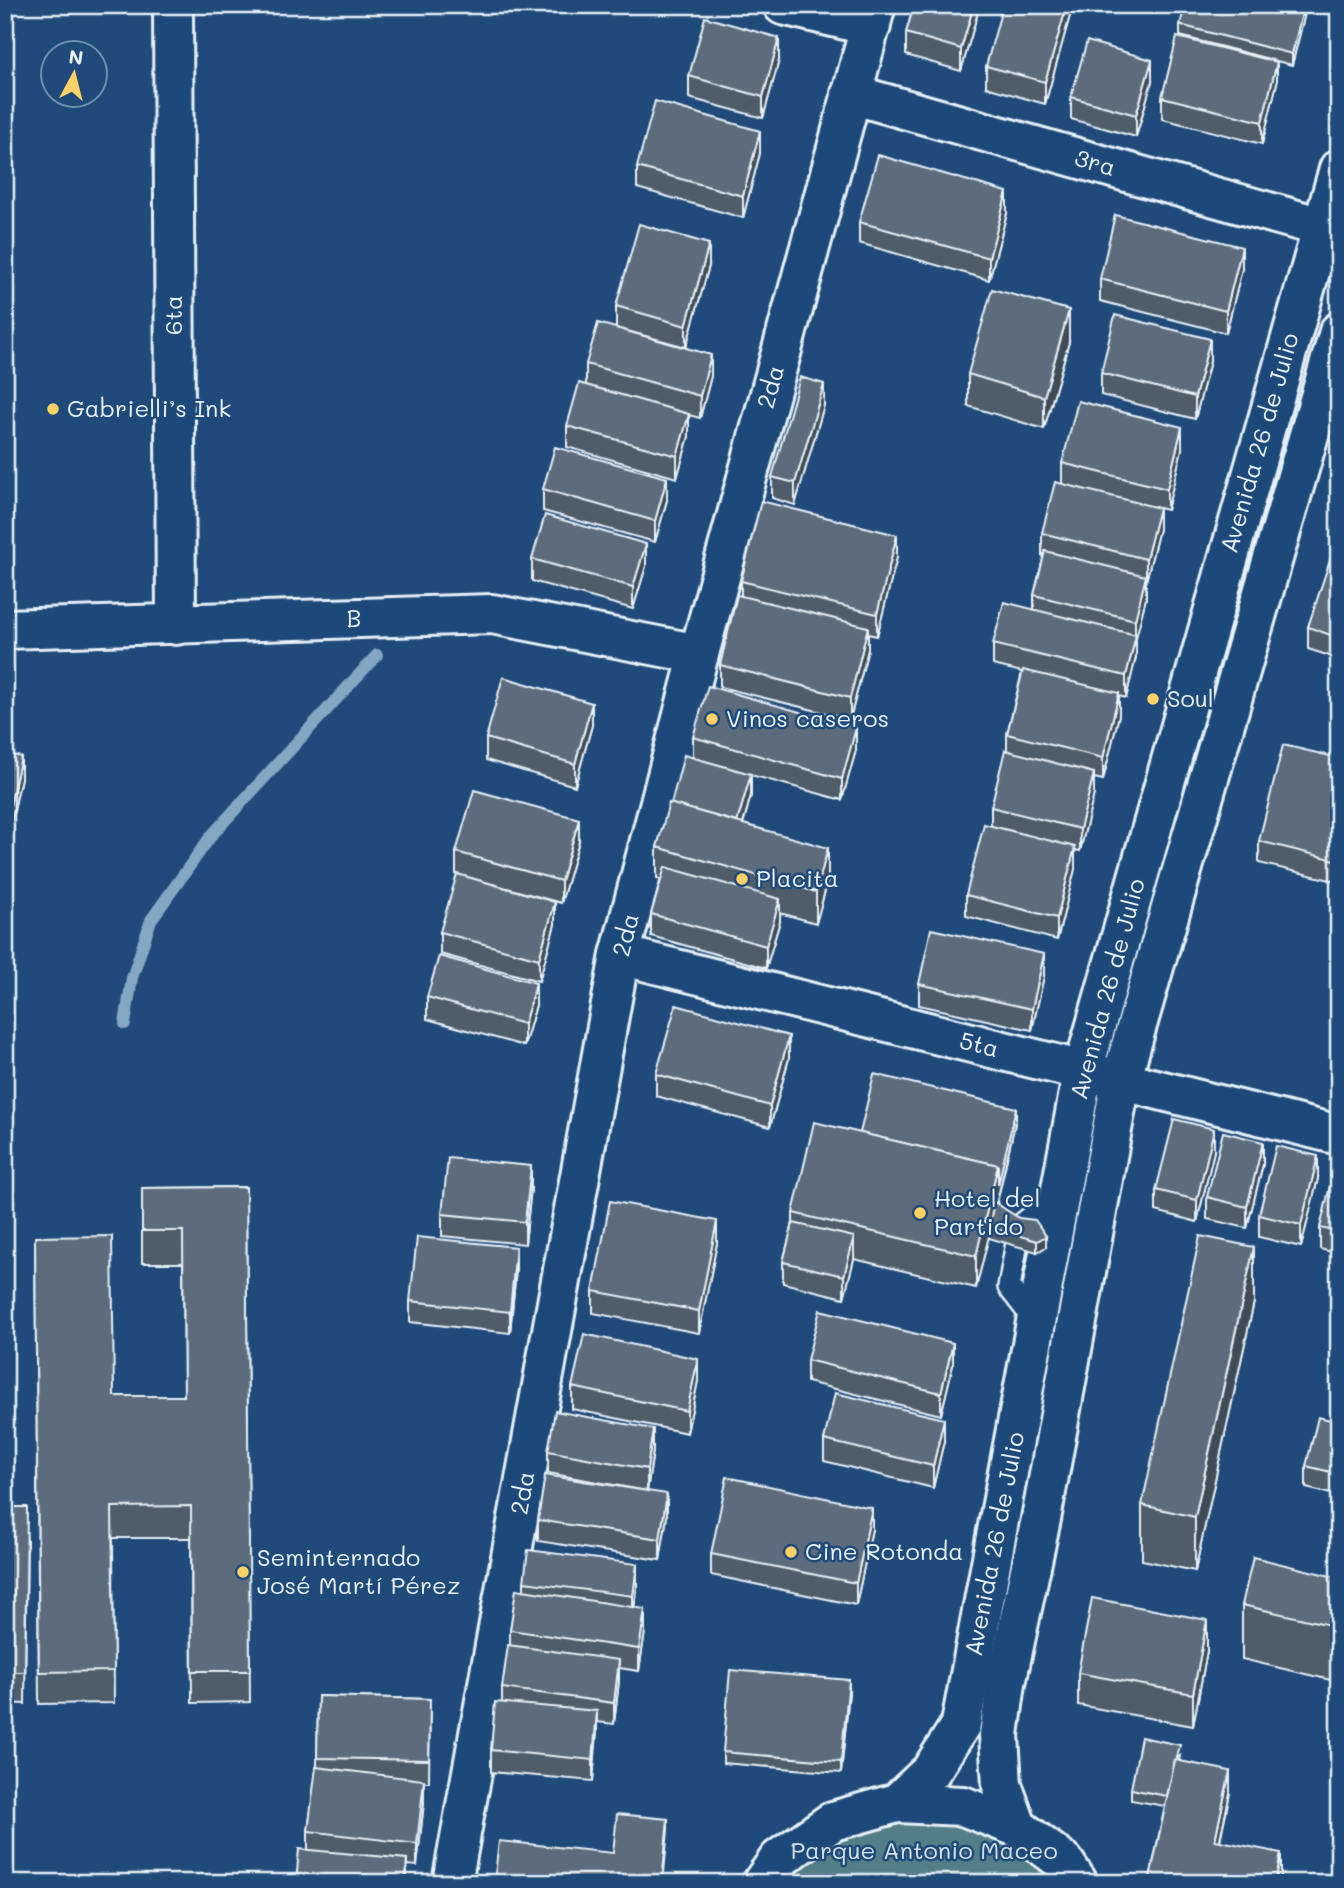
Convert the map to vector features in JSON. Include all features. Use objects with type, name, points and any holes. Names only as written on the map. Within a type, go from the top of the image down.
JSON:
[{"type":"street","name":"6ta","points":[[173,5],[176,625]]},
{"type":"street","points":[[783,5],[874,16]]},
{"type":"street","name":"2da","points":[[452,1883],[620,955],[699,654],[874,16]]},
{"type":"street","name":"3ra","points":[[851,94],[1330,229]]},
{"type":"street","name":"Avenida 26 de Julio","points":[[897,1803],[931,1771],[961,1724],[1083,1071],[1330,229],[1339,169]]},
{"type":"street","name":"Avenida 26 de Julio","points":[[1017,1827],[1002,1785],[1001,1772],[999,1735],[1006,1683],[1041,1518],[1121,1080],[1339,332]]},
{"type":"street","name":"B","points":[[5,629],[492,614],[699,654]]},
{"type":"street","name":"5ta","points":[[620,955],[1339,1135]]},
{"type":"street","points":[[762,1883],[779,1859],[833,1821],[897,1803],[963,1806],[1017,1827],[1064,1862],[1078,1883]]},
{"type":"green space","name":"Parque Antonio Maceo","points":[[910,1819],[958,1822],[1005,1837],[1061,1883],[787,1883],[814,1857],[842,1839],[874,1827]]},
{"type":"building","points":[[914,5],[974,5],[961,49],[906,33]]},
{"type":"building","points":[[1003,5],[1067,5],[1045,82],[986,66]]},
{"type":"building","points":[[1185,5],[1304,5],[1292,54],[1180,25]]},
{"type":"building","points":[[705,17],[779,38],[763,97],[689,76]]},
{"type":"building","points":[[1177,37],[1277,62],[1262,122],[1162,97]]},
{"type":"building","points":[[1087,41],[1152,60],[1136,115],[1071,97]]},
{"type":"building","points":[[655,101],[760,131],[743,196],[637,167]]},
{"type":"building","points":[[878,155],[1007,192],[989,258],[859,222]]},
{"type":"building","points":[[1115,215],[1242,247],[1226,311],[1100,279]]},
{"type":"building","points":[[639,224],[709,244],[686,326],[616,306]]},
{"type":"building","points":[[992,289],[1069,310],[1044,397],[968,374]]},
{"type":"building","points":[[1115,315],[1210,339],[1195,397],[1101,373]]},
{"type":"building","points":[[598,323],[711,355],[700,396],[586,364]]},
{"type":"building","points":[[800,377],[824,384],[795,483],[772,477]]},
{"type":"building","points":[[579,383],[689,414],[677,456],[567,426]]},
{"type":"building","points":[[1078,401],[1182,427],[1167,489],[1062,463]]},
{"type":"building","points":[[555,447],[667,478],[655,521],[543,489]]},
{"type":"building","points":[[1055,482],[1159,508],[1146,559],[1042,533]]},
{"type":"building","points":[[761,501],[897,535],[877,614],[741,581]]},
{"type":"building","points":[[545,515],[646,544],[633,587],[532,559]]},
{"type":"building","points":[[1336,542],[1339,543],[1339,638],[1308,627]]},
{"type":"building","points":[[1045,551],[1146,576],[1135,620],[1034,595]]},
{"type":"building","points":[[737,595],[868,627],[850,698],[720,665]]},
{"type":"building","points":[[1004,602],[1136,635],[1126,676],[993,644]]},
{"type":"building","points":[[1023,670],[1119,693],[1103,758],[1007,734]]},
{"type":"building","points":[[503,677],[592,703],[575,764],[486,738]]},
{"type":"building","points":[[708,686],[856,728],[842,779],[693,737]]},
{"type":"building","points":[[1283,745],[1339,758],[1339,861],[1259,841]]},
{"type":"building","points":[[1005,750],[1094,773],[1080,829],[991,807]]},
{"type":"building","points":[[5,753],[21,757],[9,810],[5,809]]},
{"type":"building","points":[[684,755],[751,774],[737,822],[671,804]]},
{"type":"building","points":[[474,790],[579,819],[561,881],[456,852]]},
{"type":"building","points":[[669,803],[828,848],[816,892],[657,847]]},
{"type":"building","points":[[984,824],[1075,847],[1057,918],[966,895]]},
{"type":"building","points":[[665,867],[780,899],[766,946],[651,914]]},
{"type":"building","points":[[457,874],[555,902],[539,959],[440,932]]},
{"type":"building","points":[[931,929],[1044,954],[1032,1009],[919,984]]},
{"type":"building","points":[[439,956],[536,983],[524,1024],[427,997]]},
{"type":"building","points":[[676,1005],[789,1036],[770,1106],[656,1074]]},
{"type":"building","points":[[874,1074],[1016,1108],[998,1185],[998,1165],[860,1133]]},
{"type":"building","points":[[1174,1119],[1214,1129],[1197,1200],[1156,1190]]},
{"type":"building","points":[[814,1122],[998,1165],[976,1256],[793,1213]]},
{"type":"building","points":[[1223,1132],[1263,1142],[1247,1207],[1207,1197]]},
{"type":"building","points":[[1276,1146],[1318,1156],[1301,1225],[1259,1215]]},
{"type":"building","points":[[448,1158],[531,1166],[525,1222],[442,1214]]},
{"type":"building","points":[[1336,1161],[1339,1162],[1339,1232],[1320,1228]]},
{"type":"building","points":[[246,1187],[250,1671],[192,1671],[191,1506],[112,1507],[114,1671],[39,1672],[35,1237],[112,1236],[114,1396],[184,1396],[183,1231],[142,1231],[142,1188]]},
{"type":"building","points":[[610,1201],[717,1221],[699,1311],[593,1291]]},
{"type":"building","points":[[994,1202],[1019,1218],[1035,1220],[1046,1236],[1037,1241],[989,1227]]},
{"type":"building","points":[[793,1223],[854,1237],[844,1276],[783,1262]]},
{"type":"building","points":[[1200,1236],[1254,1247],[1195,1517],[1142,1505]]},
{"type":"building","points":[[417,1237],[516,1247],[510,1312],[410,1301]]},
{"type":"building","points":[[820,1310],[953,1343],[941,1393],[807,1360]]},
{"type":"building","points":[[584,1334],[698,1359],[687,1411],[572,1387]]},
{"type":"building","points":[[835,1393],[944,1419],[933,1466],[824,1440]]},
{"type":"building","points":[[555,1411],[653,1429],[647,1469],[548,1451]]},
{"type":"building","points":[[1318,1417],[1339,1422],[1339,1474],[1306,1466]]},
{"type":"building","points":[[545,1475],[667,1494],[660,1539],[538,1520]]},
{"type":"building","name":"Cine Rotonda","points":[[727,1477],[872,1508],[856,1583],[711,1554]]},
{"type":"building","points":[[5,1507],[27,1507],[25,1672],[5,1672]]},
{"type":"building","points":[[528,1550],[637,1564],[633,1596],[524,1582]]},
{"type":"building","points":[[1253,1557],[1339,1578],[1339,1627],[1242,1605]]},
{"type":"building","points":[[516,1589],[645,1609],[639,1649],[510,1630]]},
{"type":"building","points":[[1092,1598],[1207,1620],[1193,1694],[1078,1673]]},
{"type":"building","points":[[508,1645],[619,1660],[614,1703],[502,1688]]},
{"type":"building","points":[[730,1670],[849,1680],[841,1762],[723,1752]]},
{"type":"building","points":[[318,1696],[430,1699],[429,1760],[317,1758]]},
{"type":"building","points":[[495,1702],[597,1711],[593,1760],[491,1750]]},
{"type":"building","points":[[1141,1737],[1180,1745],[1167,1796],[1131,1789]]},
{"type":"building","points":[[1175,1760],[1230,1771],[1215,1840],[1281,1853],[1275,1883],[1149,1883]]},
{"type":"building","points":[[316,1767],[424,1780],[417,1844],[308,1831]]},
{"type":"building","points":[[617,1814],[668,1819],[662,1883],[494,1883],[499,1841],[613,1853]]},
{"type":"building","points":[[299,1849],[407,1859],[405,1883],[296,1883]]},
{"type":"waterway","points":[[125,1024],[132,978],[151,920],[211,836],[377,655]]},
{"type":"place","name":"Gabrielli’s Ink","points":[[53,409]]},
{"type":"place","name":"Soul","points":[[1153,699]]},
{"type":"place","name":"Vinos caseros","points":[[712,719]]},
{"type":"place","name":"Placita","points":[[742,879]]},
{"type":"place","name":"Hotel del Partido","points":[[920,1213]]},
{"type":"place","name":"Cine Rotonda","points":[[791,1552]]},
{"type":"place","name":"Seminternado José Martí Pérez","points":[[243,1572]]}]
